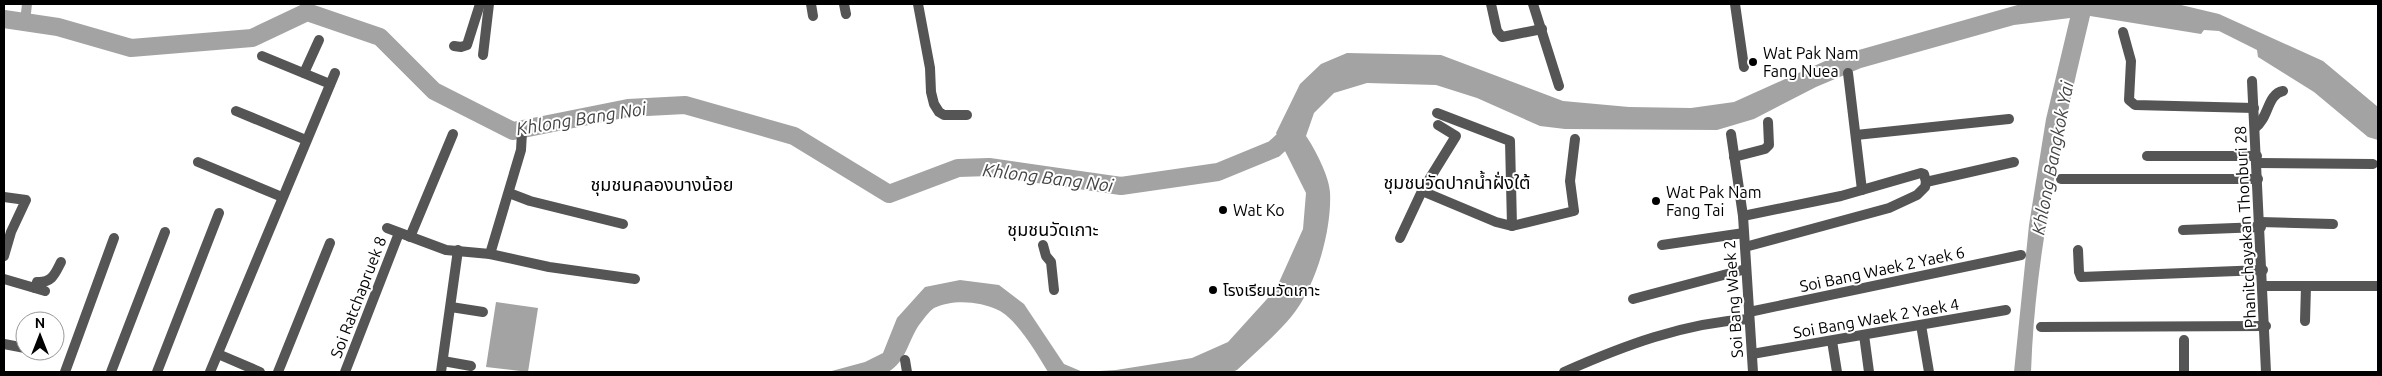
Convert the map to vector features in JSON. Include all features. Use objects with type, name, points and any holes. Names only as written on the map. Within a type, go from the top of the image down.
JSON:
[{"type":"street","points":[[454,46],[468,45],[480,4]]},
{"type":"street","points":[[483,55],[489,4]]},
{"type":"street","points":[[811,4],[813,16]]},
{"type":"street","points":[[918,4],[930,68],[934,104],[939,112],[944,115],[967,114]]},
{"type":"street","points":[[1491,4],[1497,31],[1502,37],[1542,30]]},
{"type":"street","points":[[1533,4],[1560,86]]},
{"type":"street","points":[[1735,4],[1744,67]]},
{"type":"street","points":[[2123,32],[2131,60],[2129,100],[2135,104],[2254,108]]},
{"type":"street","points":[[304,73],[319,40]]},
{"type":"street","points":[[262,56],[330,84]]},
{"type":"street","points":[[210,372],[335,73]]},
{"type":"street","points":[[1848,74],[1862,190]]},
{"type":"street","name":"Phanitchayakan Thonburi 28","points":[[2252,81],[2266,326],[2266,372]]},
{"type":"street","points":[[2255,128],[2264,119],[2276,92],[2283,91]]},
{"type":"street","points":[[236,111],[306,140]]},
{"type":"street","points":[[1438,113],[1510,141],[1512,226]]},
{"type":"street","points":[[1856,134],[2009,119]]},
{"type":"street","points":[[1734,158],[1765,150],[1769,145],[1768,122]]},
{"type":"street","points":[[1400,238],[1422,191],[1456,136],[1438,125]]},
{"type":"street","points":[[490,254],[521,150],[522,132]]},
{"type":"street","points":[[410,237],[452,134]]},
{"type":"street","name":"Soi Bang Waek 2","points":[[1731,134],[1743,216],[1753,372]]},
{"type":"street","points":[[1422,191],[1496,222],[1512,226],[1574,211],[1570,181],[1575,140]]},
{"type":"street","points":[[2148,156],[2373,164]]},
{"type":"street","points":[[198,162],[282,197]]},
{"type":"street","points":[[1926,182],[2014,162]]},
{"type":"street","points":[[1743,216],[1862,190],[1921,173],[1924,174],[1926,182],[1925,187],[1917,195],[1889,208],[1745,248]]},
{"type":"street","points":[[2061,179],[2258,179]]},
{"type":"street","points":[[509,194],[623,224]]},
{"type":"street","points":[[4,197],[26,200],[11,232],[4,256]]},
{"type":"street","points":[[157,372],[219,213]]},
{"type":"street","points":[[2183,230],[2260,224],[2333,224]]},
{"type":"street","points":[[387,228],[446,250],[490,254],[549,268],[634,279]]},
{"type":"street","points":[[112,372],[165,232]]},
{"type":"street","name":"Soi Ratchapruek 8","points":[[345,372],[399,233]]},
{"type":"street","points":[[1662,245],[1744,233]]},
{"type":"street","points":[[65,372],[114,238]]},
{"type":"street","points":[[278,372],[330,243]]},
{"type":"street","points":[[1043,245],[1046,256],[1052,262],[1054,290]]},
{"type":"street","points":[[441,372],[458,250]]},
{"type":"street","points":[[2078,250],[2081,278],[2263,270]]},
{"type":"street","name":"Soi Bang Waek 2 Yaek 6","points":[[1564,372],[1657,336],[1700,324],[1749,315],[2020,255]]},
{"type":"street","points":[[35,288],[37,282],[44,283],[54,277],[61,262]]},
{"type":"street","points":[[1633,299],[1746,269]]},
{"type":"street","points":[[4,279],[45,291]]},
{"type":"street","points":[[2263,286],[2378,286]]},
{"type":"street","points":[[2305,321],[2306,286]]},
{"type":"street","points":[[451,307],[483,312]]},
{"type":"street","name":"Soi Bang Waek 2 Yaek 4","points":[[1752,354],[2006,310]]},
{"type":"street","points":[[1921,325],[1929,372]]},
{"type":"street","points":[[2041,327],[2266,326]]},
{"type":"street","points":[[1864,335],[1869,372]]},
{"type":"street","points":[[1832,340],[1837,372]]},
{"type":"street","points":[[2184,340],[2184,372]]},
{"type":"street","points":[[218,354],[260,372]]},
{"type":"street","points":[[905,360],[907,372]]},
{"type":"street","points":[[443,361],[471,366]]},
{"type":"water","name":"Khlong Bangkok Yai","points":[[2021,4],[2177,4],[2219,14],[2323,61],[2378,107],[2378,140],[2368,137],[2314,92],[2258,57],[2257,50],[2219,31],[2204,30],[2201,34],[2090,16],[2060,148],[2044,237],[2038,282],[2031,372],[2014,372],[2029,225],[2046,119],[2070,18],[2014,25],[1861,68],[1816,87],[1754,119],[1717,130],[1565,129],[1540,126],[1477,98],[1436,85],[1367,83],[1334,93],[1314,113],[1306,136],[1327,178],[1330,192],[1328,223],[1321,258],[1308,290],[1300,305],[1278,331],[1237,370],[1232,372],[1083,372],[1116,370],[1192,358],[1228,342],[1276,289],[1303,229],[1306,193],[1276,133],[1300,84],[1321,64],[1347,53],[1441,55],[1563,101],[1629,107],[1691,108],[1734,102],[1834,57]]},
{"type":"water","points":[[960,280],[999,285],[1024,304],[1064,364],[1083,372],[1048,372],[1026,338],[1005,315],[991,307],[975,303],[957,302],[941,305],[928,313],[915,331],[899,363],[888,372],[828,372],[865,362],[883,353],[897,318],[925,287]]},
{"type":"water","points":[[496,302],[538,308],[528,372],[486,367]]},
{"type":"waterway","points":[[25,22],[27,4]]},
{"type":"waterway","name":"Khlong Bang Noi","points":[[4,19],[58,27],[131,48],[252,38],[307,12],[380,37],[434,91],[513,131],[628,108],[685,105],[794,136],[889,194],[958,168],[989,167],[1121,186],[1218,172],[1274,149],[1286,138],[1293,125]]},
{"type":"place","name":"Wat Pak Nam Fang Nuea","points":[[1753,62]]},
{"type":"place","name":"Wat Pak Nam Fang Tai","points":[[1656,201]]},
{"type":"place","name":"Wat Ko","points":[[1223,210]]},
{"type":"place","name":"โรงเรียนวัดเกาะ","points":[[1213,290]]},
{"type":"district","name":"ชุมชนวัดปากน้ำฝั่งใต้","points":[[1457,182]]},
{"type":"district","name":"ชุมชนคลองบางน้อย","points":[[662,184]]},
{"type":"district","name":"ชุมชนวัดเกาะ","points":[[1053,229]]}]
